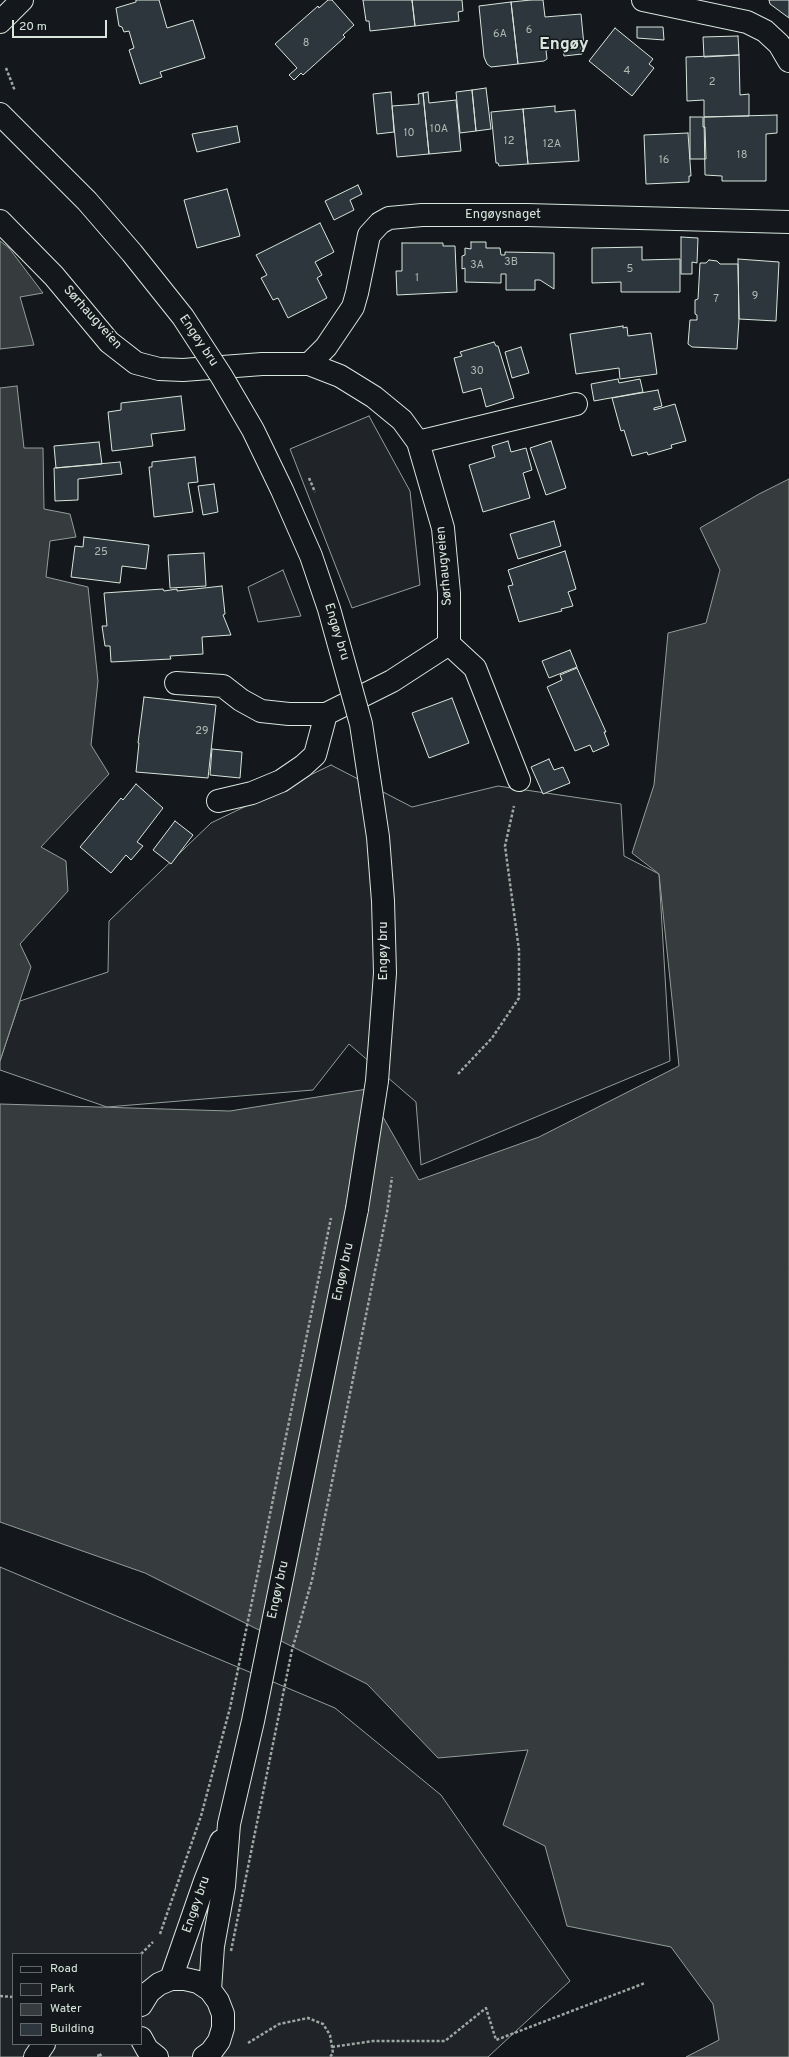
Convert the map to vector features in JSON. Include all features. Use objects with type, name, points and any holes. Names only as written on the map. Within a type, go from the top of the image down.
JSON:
[{"type":"main road","points":[[0,22],[22,0]]},
{"type":"main road","points":[[643,0],[747,22],[765,31],[779,44],[789,61]]},
{"type":"main road","name":"Engøy bru","points":[[0,114],[86,201],[132,253],[183,317],[222,377],[256,436],[311,556],[329,609],[361,724],[378,837],[383,901],[385,973],[377,1081],[369,1140],[356,1217],[261,1682],[229,1824],[224,1886],[222,1949],[210,1990]]},
{"type":"main road","name":"Engøysnaget","points":[[310,364],[326,347],[350,312],[357,293],[369,235],[380,223],[389,218],[399,216],[457,214],[789,222]]},
{"type":"main road","name":"Sørhaugveien","points":[[0,220],[54,276],[109,342],[136,363],[159,370],[183,370],[262,364],[310,364],[340,376],[374,397],[402,420],[418,442],[443,528],[449,593],[449,644]]},
{"type":"main road","points":[[418,442],[576,404]]},
{"type":"main road","points":[[176,683],[223,686],[241,700],[261,711],[289,714],[326,714],[392,681],[449,644],[475,668],[519,780]]},
{"type":"main road","points":[[218,801],[260,790],[281,781],[303,766],[315,755],[326,714]]},
{"type":"main road","name":"Engøy bru","points":[[171,1980],[205,1881],[229,1824]]},
{"type":"main road","points":[[144,1996],[159,1984],[171,1980],[185,1979],[198,1982],[210,1990],[218,2001],[223,2014],[223,2028],[219,2041],[211,2052],[204,2057]]},
{"type":"main road","points":[[35,2057],[43,2045]]},
{"type":"path","points":[[306,471],[318,499]]},
{"type":"path","points":[[458,1074],[492,1038],[519,998],[519,950],[505,846],[519,780]]},
{"type":"path","points":[[222,1949],[292,1650],[312,1580],[387,1212],[393,1173]]},
{"type":"path","points":[[142,1953],[160,1934],[201,1816],[230,1708],[332,1212]]},
{"type":"path","points":[[332,2047],[373,2041],[445,2041],[486,2008],[496,2040],[645,1983]]},
{"type":"path","points":[[0,1996],[12,1997]]},
{"type":"path","points":[[242,2046],[279,2024],[308,2018],[323,2024],[330,2035],[332,2047],[332,2054],[330,2057]]},
{"type":"path","points":[[98,2057],[99,2052],[102,2057]]},
{"type":"green space","points":[[369,416],[410,491],[420,585],[352,608],[290,449]]},
{"type":"green space","points":[[283,570],[301,616],[258,622],[248,587]]},
{"type":"green space","points":[[331,765],[412,807],[498,786],[621,804],[624,856],[659,874],[670,1061],[421,1165],[416,1102],[349,1044],[313,1090],[107,1107],[0,1070],[0,1061],[20,1001],[108,972],[109,921],[211,823]]},
{"type":"green space","points":[[0,1567],[335,1708],[441,1795],[570,1981],[488,2057],[0,2057]]},
{"type":"water","points":[[0,241],[9,248],[43,293],[20,297],[34,345],[0,349]]},
{"type":"water","points":[[17,386],[24,448],[43,448],[44,509],[70,514],[76,537],[50,541],[46,577],[88,587],[98,681],[91,745],[109,774],[41,847],[66,861],[68,891],[20,944],[31,967],[0,1061],[0,388]]},
{"type":"water","points":[[789,479],[789,2057],[686,2057],[719,2040],[713,2004],[671,1947],[567,1926],[545,1846],[503,1825],[528,1750],[438,1758],[367,1684],[145,1573],[0,1522],[0,1104],[230,1111],[367,1089],[419,1180],[539,1137],[679,1066],[659,874],[632,853],[654,785],[668,633],[706,623],[720,570],[700,528],[759,494]]},
{"type":"building","points":[[136,0],[159,0],[167,28],[193,20],[205,58],[160,72],[162,77],[140,84],[129,50],[134,48],[129,31],[124,32],[122,27],[119,26],[116,8],[136,2]]},
{"type":"building","points":[[328,0],[332,0],[354,25],[343,35],[345,37],[303,75],[301,73],[294,80],[289,75],[297,68],[275,44],[318,6],[319,8]]},
{"type":"building","points":[[363,0],[412,0],[415,26],[370,31],[369,21],[366,21]]},
{"type":"building","points":[[412,0],[462,0],[463,11],[458,12],[459,21],[415,26]]},
{"type":"building","points":[[543,0],[545,17],[581,14],[584,46],[581,47],[582,54],[564,56],[563,48],[546,50],[547,59],[544,61],[518,64],[511,2]]},
{"type":"building","points":[[769,0],[789,0],[789,18],[770,4]]},
{"type":"building","points":[[511,2],[518,64],[491,67],[487,64],[484,57],[479,6]]},
{"type":"building","points":[[637,27],[663,27],[664,40],[637,38]]},
{"type":"building","points":[[615,28],[653,59],[649,64],[654,68],[632,96],[589,61]]},
{"type":"building","points":[[738,36],[739,55],[704,57],[703,37]]},
{"type":"building","points":[[739,55],[740,95],[749,94],[749,116],[704,117],[704,100],[687,101],[686,57]]},
{"type":"building","points":[[486,88],[491,129],[476,131],[472,90]]},
{"type":"building","points":[[472,90],[476,131],[460,133],[456,92]]},
{"type":"building","points":[[391,92],[394,132],[377,134],[373,94]]},
{"type":"building","points":[[428,92],[429,103],[456,100],[461,151],[429,154],[423,93]]},
{"type":"building","points":[[423,93],[429,154],[397,157],[392,106],[419,104],[418,94]]},
{"type":"building","points":[[555,106],[555,112],[575,110],[579,161],[528,164],[523,109]]},
{"type":"building","points":[[523,109],[528,164],[499,166],[498,163],[496,163],[491,112]]},
{"type":"building","points":[[777,115],[777,133],[766,134],[766,181],[722,181],[722,176],[705,175],[704,117]]},
{"type":"building","points":[[690,117],[703,117],[703,127],[705,127],[706,159],[690,159]]},
{"type":"building","points":[[237,126],[240,142],[197,152],[192,134]]},
{"type":"building","points":[[688,133],[691,176],[689,176],[689,182],[646,184],[644,135]]},
{"type":"building","points":[[358,185],[362,194],[350,200],[354,210],[334,220],[325,201]]},
{"type":"building","points":[[227,189],[240,236],[197,248],[184,200]]},
{"type":"building","points":[[320,223],[334,252],[315,262],[322,275],[317,278],[327,298],[288,318],[278,298],[273,300],[261,278],[267,275],[256,255]]},
{"type":"building","points":[[681,237],[698,238],[697,263],[692,262],[692,274],[681,274]]},
{"type":"building","points":[[471,242],[486,242],[486,248],[500,248],[501,255],[505,255],[505,252],[554,253],[554,289],[540,280],[535,280],[535,290],[506,290],[506,274],[501,274],[501,283],[465,282],[465,268],[462,269],[462,256],[465,255],[465,248],[471,249]]},
{"type":"building","points":[[402,243],[443,243],[443,246],[455,246],[457,292],[397,295],[396,271],[402,271]]},
{"type":"building","points":[[642,247],[642,260],[680,259],[680,292],[621,292],[621,282],[592,283],[592,248]]},
{"type":"building","points":[[738,259],[779,262],[776,321],[739,319]]},
{"type":"building","points":[[709,260],[717,261],[720,264],[738,264],[739,319],[737,349],[692,347],[688,344],[690,320],[697,320],[697,315],[695,314],[695,300],[698,299],[700,263],[706,263]]},
{"type":"building","points":[[623,326],[623,328],[627,327],[628,336],[651,333],[657,374],[620,379],[619,368],[576,374],[570,334]]},
{"type":"building","points":[[494,342],[496,346],[498,346],[514,398],[486,407],[481,388],[463,393],[454,358],[462,356],[460,352]]},
{"type":"building","points":[[521,347],[529,373],[512,378],[505,352]]},
{"type":"building","points":[[618,379],[619,383],[640,379],[643,392],[594,401],[591,384]]},
{"type":"building","points":[[658,390],[662,406],[654,408],[654,410],[675,404],[686,441],[671,445],[672,448],[648,455],[647,452],[632,456],[624,430],[621,431],[612,398]]},
{"type":"building","points":[[181,396],[185,430],[151,434],[153,446],[112,451],[108,412],[121,410],[121,403]]},
{"type":"building","points":[[508,441],[511,452],[526,448],[532,470],[523,473],[530,498],[483,512],[469,465],[495,457],[492,446]]},
{"type":"building","points":[[551,441],[566,488],[546,495],[530,448]]},
{"type":"building","points":[[99,442],[102,464],[56,468],[54,446]]},
{"type":"building","points":[[195,457],[198,482],[188,483],[193,512],[154,517],[149,467],[152,467],[152,462]]},
{"type":"building","points":[[120,462],[122,474],[78,479],[78,500],[55,501],[54,468]]},
{"type":"building","points":[[214,484],[218,512],[203,515],[198,486]]},
{"type":"building","points":[[554,521],[561,546],[518,559],[510,534]]},
{"type":"building","points":[[84,537],[149,545],[146,569],[122,566],[120,583],[71,577],[75,546],[83,547]]},
{"type":"building","points":[[565,551],[576,589],[568,592],[573,606],[561,609],[562,611],[519,622],[508,586],[513,585],[508,570]]},
{"type":"building","points":[[204,553],[206,586],[170,588],[168,555]]},
{"type":"building","points":[[222,586],[225,614],[223,615],[231,635],[202,637],[203,654],[170,656],[171,659],[111,662],[110,646],[105,646],[102,626],[107,626],[104,593],[163,589],[164,591],[177,589],[177,591]]},
{"type":"building","points":[[570,650],[577,667],[549,678],[542,661]]},
{"type":"building","points":[[577,668],[606,732],[604,732],[609,745],[593,752],[590,745],[575,751],[547,687],[562,680],[560,675]]},
{"type":"building","points":[[144,697],[216,705],[208,778],[136,772]]},
{"type":"building","points":[[452,698],[469,743],[429,758],[412,713]]},
{"type":"building","points":[[212,749],[242,752],[240,778],[210,775]]},
{"type":"building","points":[[549,759],[554,770],[563,767],[570,783],[543,794],[531,767]]},
{"type":"building","points":[[136,784],[163,808],[137,842],[143,846],[131,860],[126,855],[111,873],[80,847],[121,798],[123,800]]},
{"type":"building","points":[[175,821],[193,835],[171,864],[153,850]]},
{"type":"district","name":"Engøy","points":[[564,46]]}]
